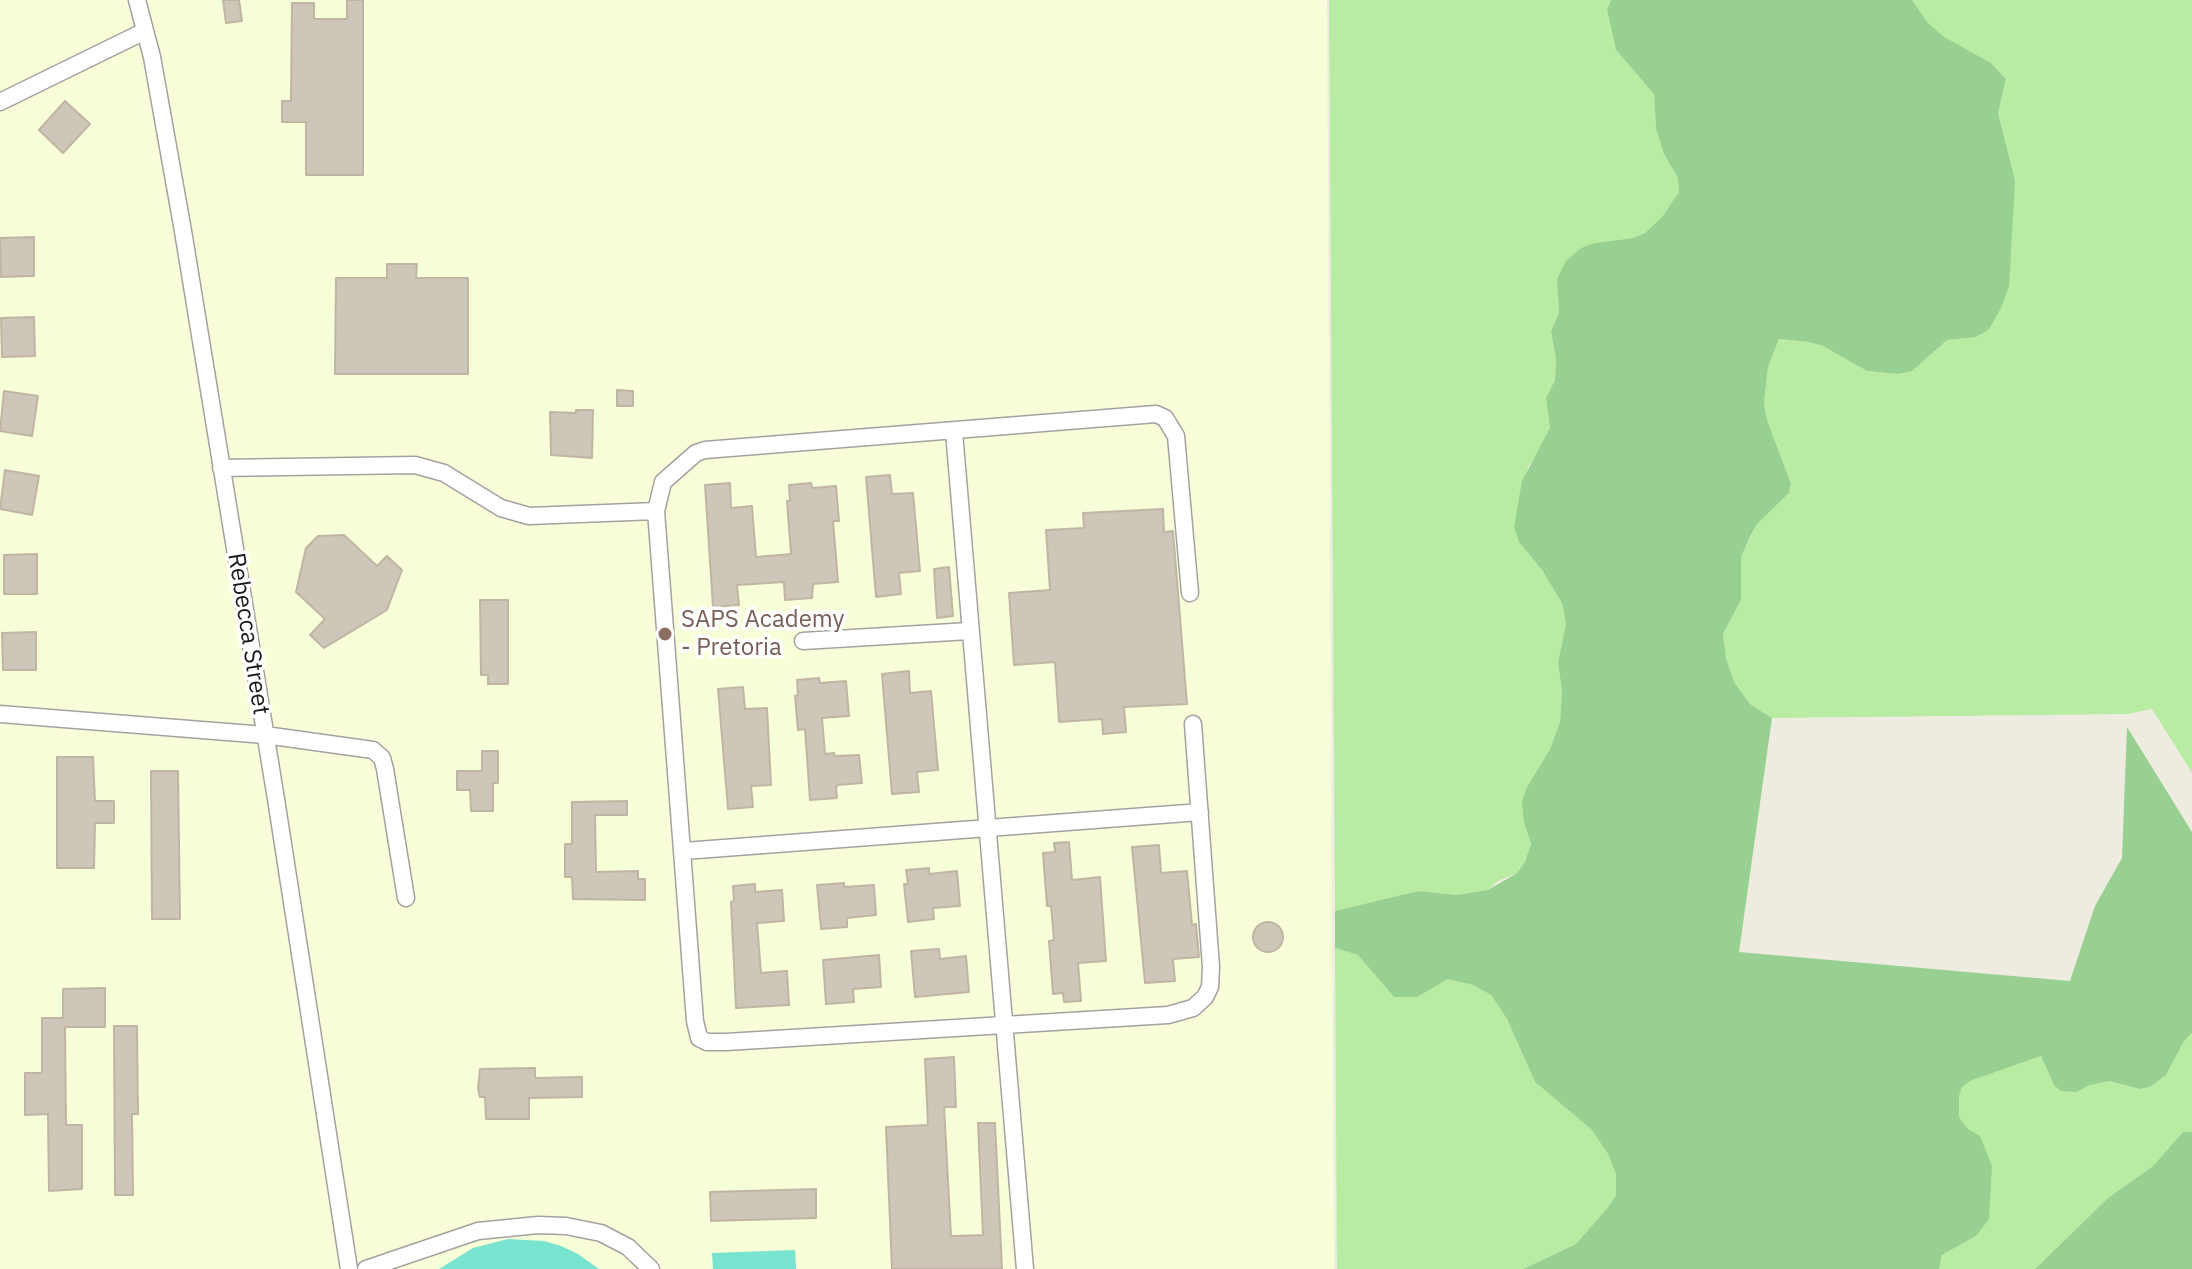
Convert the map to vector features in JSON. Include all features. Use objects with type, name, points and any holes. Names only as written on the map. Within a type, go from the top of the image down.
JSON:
[{"type":"street","name":"Rebecca Street","points":[[137,0],[181,216],[349,1269]]},
{"type":"street","points":[[0,102],[145,31]]},
{"type":"street","points":[[1190,593],[1176,436],[1165,418],[1156,414],[700,451],[663,482],[656,511],[697,1034],[703,1041],[726,1042],[1168,1015],[1181,1013],[1200,1003],[1210,987],[1211,967],[1193,724]]},
{"type":"street","points":[[954,432],[1025,1269]]},
{"type":"street","points":[[221,468],[415,465],[444,473],[501,508],[529,516],[656,511]]},
{"type":"street","points":[[803,641],[969,631]]},
{"type":"street","points":[[0,714],[265,735],[373,750],[382,758],[406,898]]},
{"type":"street","points":[[684,851],[1200,812]]},
{"type":"street","points":[[366,1269],[478,1231],[538,1225],[566,1226],[601,1233],[628,1247],[651,1269]]},
{"type":"shaded area","name":"SAPS Academy - Pretoria","points":[[0,0],[1327,0],[1334,1269],[0,1269]]},
{"type":"shaded area","points":[[508,1239],[544,1241],[561,1246],[599,1269],[439,1269],[473,1248]]},
{"type":"shaded area","points":[[795,1250],[796,1269],[713,1269],[712,1253]]},
{"type":"green space","points":[[1329,0],[1611,0],[1607,10],[1616,50],[1654,94],[1656,129],[1664,154],[1678,178],[1679,192],[1662,217],[1645,233],[1633,238],[1595,243],[1557,279],[1559,313],[1551,331],[1556,359],[1555,380],[1546,398],[1550,428],[1542,448],[1528,467],[1519,542],[1542,570],[1562,603],[1566,623],[1558,663],[1562,691],[1560,722],[1550,749],[1527,787],[1524,823],[1531,842],[1525,862],[1517,873],[1498,881],[1488,890],[1456,895],[1418,891],[1335,911]]},
{"type":"green space","points":[[1611,0],[1912,0],[1928,23],[1944,37],[1991,63],[2006,79],[1998,113],[2015,180],[2009,286],[2001,308],[1989,329],[1983,333],[1976,337],[1947,340],[1912,371],[1899,374],[1867,371],[1823,346],[1779,339],[1768,367],[1764,403],[1767,420],[1791,484],[1789,493],[1757,524],[1750,537],[1741,557],[1741,600],[1723,634],[1726,658],[1734,682],[1750,704],[1772,718],[1739,952],[2070,981],[2095,906],[2122,858],[2127,727],[2192,832],[2192,1033],[2184,1041],[2166,1075],[2150,1087],[2140,1089],[2110,1081],[2090,1085],[2077,1092],[2061,1091],[2054,1085],[2041,1056],[1970,1081],[1962,1087],[1959,1117],[1968,1129],[1980,1136],[1992,1166],[1989,1219],[1976,1236],[1942,1255],[1939,1269],[1523,1269],[1576,1244],[1609,1206],[1616,1195],[1616,1174],[1608,1154],[1591,1129],[1535,1082],[1507,1019],[1491,995],[1473,985],[1448,979],[1417,997],[1394,997],[1358,955],[1335,948],[1335,911],[1418,891],[1456,895],[1488,890],[1517,873],[1525,862],[1531,843],[1524,823],[1522,801],[1550,749],[1560,722],[1562,691],[1558,663],[1566,623],[1562,603],[1542,570],[1519,542],[1514,527],[1522,481],[1550,428],[1546,398],[1555,380],[1556,359],[1551,331],[1559,313],[1557,279],[1566,261],[1581,248],[1645,233],[1662,217],[1679,192],[1678,178],[1664,154],[1656,129],[1654,94],[1616,50],[1607,10]]},
{"type":"green space","points":[[1912,0],[2192,0],[2192,773],[2152,709],[2127,714],[1772,718],[1750,704],[1734,682],[1726,658],[1723,634],[1741,600],[1741,557],[1757,524],[1789,493],[1791,484],[1767,420],[1764,403],[1768,367],[1779,339],[1823,346],[1867,371],[1899,374],[1912,371],[1947,340],[1976,337],[1983,333],[2001,308],[2015,180],[1998,113],[2006,79],[1991,63],[1944,38],[1928,23]]},
{"type":"green space","points":[[1335,948],[1358,955],[1394,997],[1417,997],[1448,979],[1473,985],[1491,995],[1507,1019],[1535,1082],[1591,1129],[1608,1154],[1616,1174],[1616,1195],[1576,1244],[1523,1269],[1337,1269]]},
{"type":"green space","points":[[2192,1033],[2192,1132],[2183,1132],[2153,1166],[2108,1198],[2035,1269],[1939,1269],[1942,1255],[1976,1236],[1968,1129],[1959,1117],[1962,1087],[1970,1081],[2041,1056],[2054,1085],[2077,1092],[2090,1085],[2110,1081],[2140,1089],[2150,1087],[2166,1075],[2184,1041]]},
{"type":"green space","points":[[2183,1132],[2192,1132],[2192,1269],[2035,1269],[2108,1198],[2153,1166]]},
{"type":"building","points":[[223,0],[239,0],[242,21],[226,23]]},
{"type":"building","points":[[347,0],[363,0],[363,175],[306,175],[306,122],[282,122],[282,101],[291,101],[292,3],[314,3],[314,19],[347,19]]},
{"type":"building","points":[[65,101],[90,124],[63,153],[39,130]]},
{"type":"building","points":[[34,237],[34,276],[1,277],[0,238]]},
{"type":"building","points":[[387,264],[417,264],[416,278],[468,278],[468,374],[335,374],[336,278],[387,278]]},
{"type":"building","points":[[34,317],[35,356],[2,357],[1,318]]},
{"type":"building","points":[[617,390],[633,391],[633,406],[617,406]]},
{"type":"building","points":[[4,391],[38,396],[32,436],[0,431]]},
{"type":"building","points":[[576,410],[593,410],[592,458],[551,455],[550,412],[576,413]]},
{"type":"building","points":[[5,470],[39,476],[32,515],[0,509]]},
{"type":"building","points":[[890,475],[892,494],[913,493],[920,571],[899,573],[901,594],[876,597],[866,477]]},
{"type":"building","points":[[730,483],[731,508],[752,506],[756,557],[791,554],[787,501],[790,501],[789,485],[811,483],[812,488],[836,486],[839,521],[833,521],[838,582],[813,584],[812,598],[785,600],[784,582],[737,585],[739,605],[713,607],[705,485]]},
{"type":"building","points":[[1163,509],[1164,532],[1173,531],[1187,704],[1124,707],[1126,732],[1103,734],[1102,719],[1059,722],[1055,662],[1014,665],[1009,593],[1050,590],[1046,530],[1084,528],[1083,513]]},
{"type":"building","points":[[344,535],[377,566],[387,556],[402,570],[387,610],[324,648],[310,635],[325,619],[296,592],[306,548],[318,536]]},
{"type":"building","points":[[37,554],[37,594],[4,594],[4,555]]},
{"type":"building","points":[[949,567],[953,616],[937,618],[934,569]]},
{"type":"building","points":[[480,600],[508,600],[508,684],[488,684],[488,675],[481,675]]},
{"type":"building","points":[[36,632],[36,670],[3,670],[2,633]]},
{"type":"building","points":[[909,671],[910,693],[931,691],[938,770],[917,772],[919,792],[892,794],[882,674]]},
{"type":"building","points":[[819,678],[820,683],[846,681],[849,716],[822,718],[825,754],[859,755],[862,783],[838,785],[837,798],[810,800],[805,729],[798,730],[795,696],[798,695],[797,680]]},
{"type":"building","points":[[743,687],[745,709],[767,708],[771,785],[751,786],[753,807],[728,809],[718,689]]},
{"type":"building","points":[[482,751],[498,751],[498,783],[493,783],[493,811],[471,811],[470,790],[457,790],[457,771],[482,771]]},
{"type":"building","points":[[57,757],[93,757],[95,801],[114,801],[114,823],[95,823],[94,868],[57,868]]},
{"type":"building","points":[[151,771],[178,771],[180,919],[152,919]]},
{"type":"building","points":[[627,801],[627,815],[595,815],[596,872],[638,871],[638,879],[645,879],[645,900],[573,899],[572,877],[565,877],[565,844],[572,844],[572,802]]},
{"type":"building","points":[[1069,842],[1072,880],[1100,877],[1106,961],[1078,963],[1081,1001],[1064,1002],[1063,993],[1053,994],[1049,941],[1054,940],[1051,906],[1047,906],[1043,853],[1055,852],[1054,843]]},
{"type":"building","points":[[1159,845],[1161,873],[1187,871],[1192,925],[1196,924],[1199,957],[1173,959],[1175,981],[1145,983],[1132,847]]},
{"type":"building","points":[[929,868],[929,874],[957,871],[960,906],[933,908],[934,919],[908,922],[904,884],[908,884],[906,870]]},
{"type":"building","points":[[844,883],[844,887],[874,885],[876,915],[847,918],[847,927],[821,929],[817,885]]},
{"type":"building","points":[[755,884],[755,892],[782,890],[784,921],[757,923],[761,973],[787,971],[789,1005],[736,1008],[733,886]]},
{"type":"building","points":[[1268,922],[1279,926],[1283,937],[1279,948],[1268,952],[1257,948],[1253,937],[1257,926]]},
{"type":"building","points":[[939,949],[940,959],[966,956],[969,992],[915,997],[911,951]]},
{"type":"building","points":[[879,955],[881,987],[853,989],[854,1002],[826,1004],[823,960]]},
{"type":"building","points":[[105,988],[105,1027],[65,1027],[66,1125],[82,1125],[82,1189],[49,1191],[48,1114],[25,1115],[25,1073],[42,1073],[42,1018],[63,1018],[63,989]]},
{"type":"building","points":[[114,1026],[137,1026],[138,1114],[132,1114],[133,1195],[115,1195]]},
{"type":"building","points":[[954,1057],[956,1107],[944,1107],[951,1236],[983,1235],[978,1123],[995,1123],[1002,1269],[892,1269],[886,1127],[928,1125],[925,1059]]},
{"type":"building","points":[[535,1068],[535,1078],[582,1077],[582,1097],[529,1098],[529,1119],[486,1119],[485,1097],[480,1097],[478,1088],[480,1069]]},
{"type":"building","points":[[816,1189],[816,1218],[711,1221],[710,1192]]},
{"type":"place","name":"SAPS Academy - Pretoria","points":[[665,634]]}]
